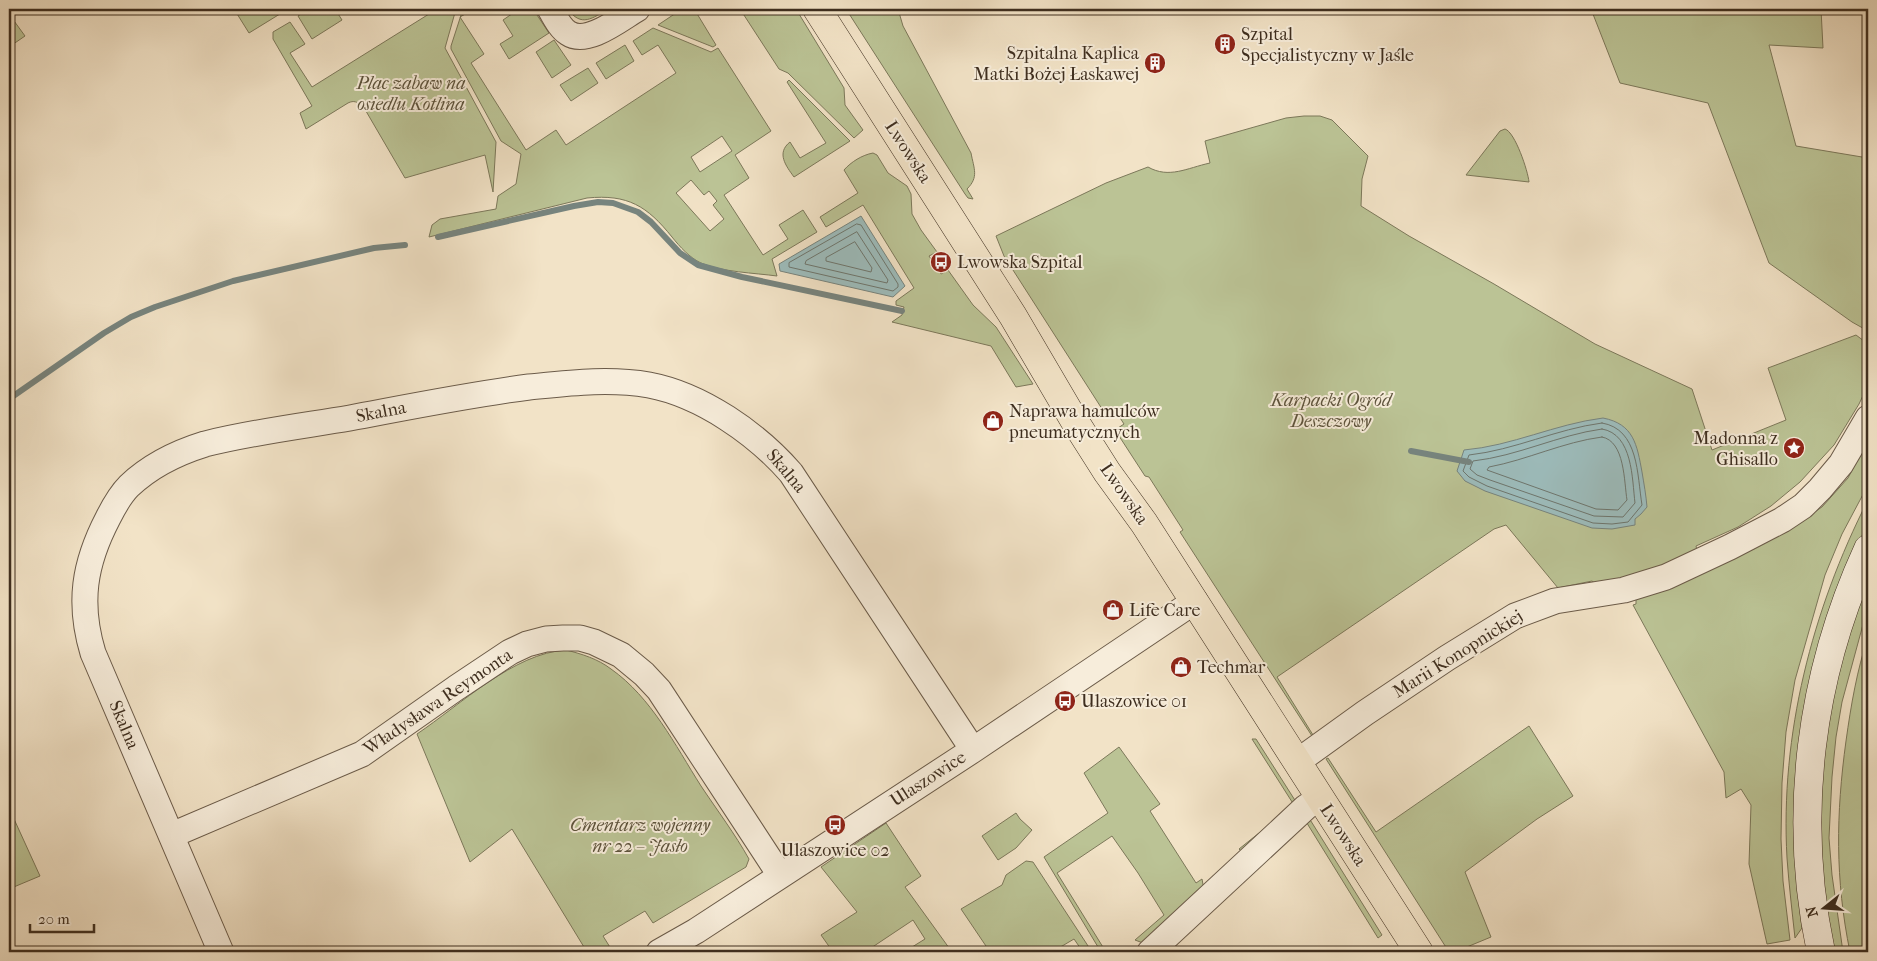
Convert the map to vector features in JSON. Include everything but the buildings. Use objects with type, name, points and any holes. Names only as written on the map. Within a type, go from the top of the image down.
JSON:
[{"type":"main road","name":"Lwowska","points":[[817,9],[1013,316],[1107,472],[1144,523],[1418,952]]},
{"type":"main road","points":[[1821,952],[1812,896],[1808,850],[1808,776],[1822,678],[1846,601],[1868,549]]},
{"type":"street","points":[[550,9],[564,30],[579,38],[591,36],[637,9]]},
{"type":"street","name":"Skalna","points":[[221,952],[93,653],[86,626],[84,594],[85,580],[91,557],[103,528],[124,492],[159,463],[179,453],[205,444],[480,393],[568,383],[614,381],[664,389],[693,400],[755,437],[792,473],[973,750]]},
{"type":"street","name":"Marii Konopnickiej","points":[[1297,762],[1365,713],[1447,658],[1515,616],[1555,601],[1624,590],[1666,577],[1730,548],[1782,520],[1803,506],[1820,489],[1841,464],[1868,418]]},
{"type":"street","name":"Ulaszowice","points":[[661,951],[686,922],[704,908],[735,891],[780,875],[973,750],[1194,601]]},
{"type":"street","name":"Władysława Reymonta","points":[[172,835],[362,754],[510,652],[546,639],[580,638],[606,646],[644,674],[660,690],[780,875]]},
{"type":"street","points":[[1150,952],[1306,808],[1320,798]]},
{"type":"green space","points":[[234,9],[288,9],[249,33]]},
{"type":"green space","points":[[309,9],[335,9],[342,20],[312,39],[298,16]]},
{"type":"green space","name":"Plac zabaw na osiedlu Kotlina","points":[[437,9],[456,9],[445,48],[496,142],[493,192],[485,155],[405,178],[363,106],[356,102],[348,103],[306,129],[300,113],[312,106],[273,39],[273,32],[290,22],[305,44],[290,53],[312,87]]},
{"type":"green space","points":[[463,9],[474,9],[460,17]]},
{"type":"green space","points":[[519,9],[533,9],[549,33],[509,59],[500,44],[513,36],[503,20]]},
{"type":"green space","points":[[568,9],[608,9],[592,18],[582,20],[573,15]]},
{"type":"green space","points":[[682,9],[692,9],[696,12],[716,45],[713,47],[658,25]]},
{"type":"green space","points":[[740,9],[796,9],[844,88],[845,105],[863,130],[854,138],[788,73],[779,69]]},
{"type":"green space","points":[[846,9],[898,9],[903,26],[971,153],[974,177],[967,189],[973,199],[968,198],[965,194]]},
{"type":"green space","points":[[1591,9],[1821,9],[1823,48],[1769,45],[1796,146],[1868,158],[1868,331],[1852,322],[1769,263],[1708,103],[1620,83]]},
{"type":"green space","points":[[9,14],[25,36],[9,47]]},
{"type":"green space","points":[[460,17],[484,54],[471,63],[526,150],[556,130],[566,145],[676,73],[658,45],[642,55],[633,41],[653,28],[711,52],[718,48],[771,131],[735,155],[749,178],[724,195],[763,255],[788,239],[779,225],[803,210],[817,232],[772,259],[777,276],[728,270],[701,263],[685,252],[663,226],[645,210],[636,204],[614,198],[587,198],[429,237],[432,225],[440,219],[496,209],[498,196],[516,184],[521,154],[501,141],[451,46]],"holes":[[[722,136],[732,151],[700,172],[691,157]],[[691,180],[704,195],[709,191],[717,201],[713,205],[724,219],[710,231],[676,193]]]},
{"type":"green space","points":[[554,40],[571,65],[552,78],[536,52]]},
{"type":"green space","points":[[625,45],[634,61],[606,79],[596,63]]},
{"type":"green space","points":[[588,68],[598,83],[571,101],[560,85]]},
{"type":"green space","points":[[789,80],[850,141],[794,177],[784,160],[783,155],[786,146],[790,142],[800,158],[826,143],[787,82]]},
{"type":"green space","name":"Karpacki Ogród Deszczowy","points":[[1320,116],[1332,120],[1368,156],[1362,179],[1361,206],[1595,344],[1692,389],[1712,450],[1786,420],[1768,368],[1856,335],[1868,344],[1868,385],[1859,404],[1834,445],[1800,482],[1771,506],[1738,527],[1696,546],[1698,555],[1599,586],[1592,581],[1558,588],[1506,525],[1494,529],[1277,677],[1312,736],[1180,532],[1183,530],[1149,477],[1145,476],[1119,436],[1118,428],[1124,424],[1115,410],[1109,413],[1104,412],[1004,256],[996,236],[1106,183],[1148,167],[1163,172],[1171,172],[1210,163],[1205,141],[1286,118]]},
{"type":"green space","points":[[1505,129],[1517,144],[1524,161],[1529,182],[1466,175],[1500,131]]},
{"type":"green space","points":[[873,153],[877,155],[888,173],[907,186],[911,194],[912,214],[937,252],[929,256],[941,274],[948,270],[973,305],[996,327],[1033,384],[1016,387],[991,346],[892,322],[902,315],[904,307],[896,305],[896,301],[914,288],[863,205],[826,227],[820,217],[858,193],[844,170],[857,159]]},
{"type":"green space","points":[[1868,439],[1868,485],[1842,534],[1825,575],[1795,680],[1786,732],[1782,783],[1781,839],[1783,881],[1790,940],[1767,944],[1749,864],[1751,805],[1741,789],[1726,798],[1724,772],[1633,605],[1636,604],[1636,599],[1784,532],[1822,507],[1848,478]]},
{"type":"green space","points":[[1868,500],[1868,522],[1845,574],[1802,928],[1795,938],[1787,858],[1786,812],[1795,720],[1804,674],[1816,629],[1848,542]]},
{"type":"green space","points":[[1868,578],[1868,606],[1842,702],[1832,777],[1829,838],[1832,875],[1843,952],[1833,952],[1821,861],[1821,789],[1825,741],[1833,694],[1849,635]]},
{"type":"green space","points":[[1868,637],[1868,952],[1850,952],[1845,925],[1840,872],[1840,794],[1852,701]]},
{"type":"green space","name":"Cmentarz wojenny nr 22 – Jasło","points":[[566,650],[601,662],[625,680],[638,693],[672,738],[749,859],[746,867],[653,923],[645,911],[603,936],[613,952],[587,952],[512,829],[470,862],[417,734],[469,695],[507,670],[546,653]]},
{"type":"green space","points":[[1529,726],[1573,796],[1537,819],[1465,872],[1491,937],[1462,949],[1463,952],[1449,952],[1326,759],[1328,758],[1376,832]]},
{"type":"green space","points":[[1252,739],[1256,739],[1298,805],[1244,854],[1239,849],[1294,805]]},
{"type":"green space","points":[[1119,747],[1160,804],[1150,811],[1196,883],[1202,879],[1204,890],[1143,943],[1135,940],[1164,915],[1112,836],[1057,873],[1106,952],[1101,952],[1044,857],[1108,813],[1084,773]]},
{"type":"green space","points":[[9,808],[40,876],[9,889]]},
{"type":"green space","points":[[1016,813],[1032,830],[1016,848],[998,860],[982,836]]},
{"type":"green space","points":[[1309,818],[1382,935],[1378,938],[1305,820]]},
{"type":"green space","points":[[886,823],[921,876],[905,887],[952,952],[904,952],[925,939],[913,920],[865,952],[833,952],[821,935],[857,912],[821,867]]},
{"type":"green space","points":[[1026,861],[1033,862],[1092,952],[1083,952],[1074,939],[1052,952],[990,952],[961,909],[1002,885],[1006,875]]},
{"type":"water","points":[[861,216],[905,286],[893,297],[780,271],[779,264]]},
{"type":"water","points":[[1603,418],[1621,425],[1628,431],[1636,445],[1647,507],[1635,519],[1635,525],[1612,529],[1592,528],[1485,491],[1465,481],[1457,471],[1464,450],[1482,448],[1568,425]]},
{"type":"waterway","points":[[438,237],[574,206],[598,202],[613,203],[638,212],[651,222],[680,253],[698,265],[742,277],[902,311]]},
{"type":"waterway","points":[[9,399],[104,333],[131,317],[155,307],[233,281],[374,248],[405,245]]},
{"type":"waterway","points":[[1411,451],[1469,462]]},
{"type":"place","name":"Szpital Specjalistyczny w Jaśle","points":[[1225,44]]},
{"type":"place","name":"Szpitalna Kaplica Matki Bożej Łaskawej","points":[[1155,63]]},
{"type":"place","name":"Lwowska Szpital","points":[[941,262]]},
{"type":"place","name":"Naprawa hamulców pneumatycznych","points":[[993,421]]},
{"type":"place","name":"Madonna z Ghisallo","points":[[1794,448]]},
{"type":"place","name":"Life Care","points":[[1113,610]]},
{"type":"place","name":"Techmar","points":[[1181,667]]},
{"type":"place","name":"Ulaszowice 01","points":[[1065,701]]},
{"type":"place","name":"Ulaszowice 02","points":[[835,825]]}]
